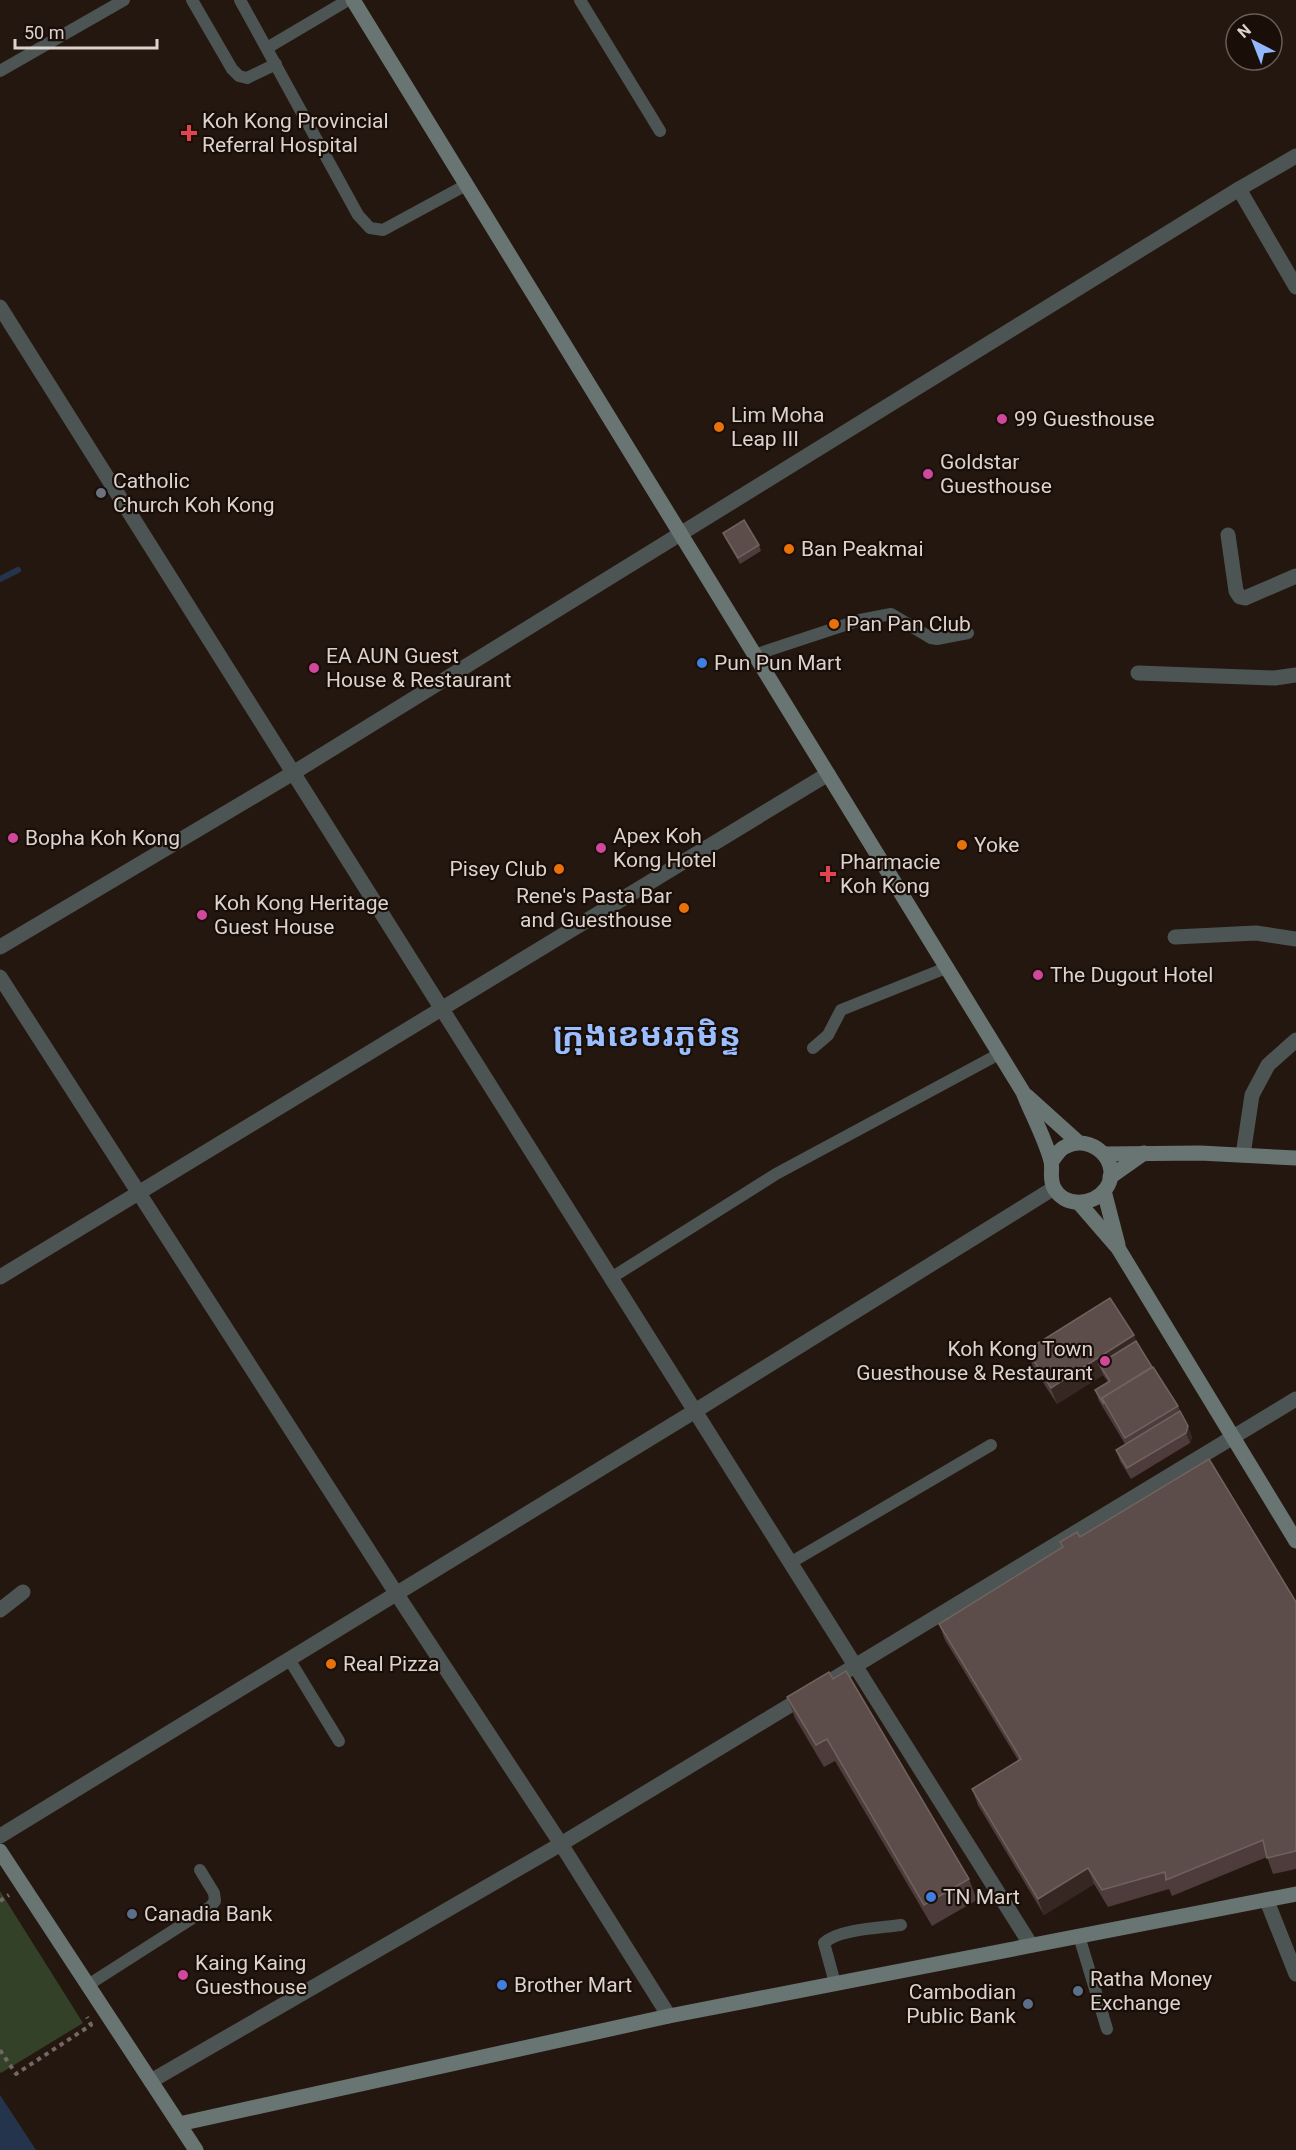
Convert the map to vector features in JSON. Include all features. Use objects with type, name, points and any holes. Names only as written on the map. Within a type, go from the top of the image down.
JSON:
[{"type":"street","points":[[352,0],[1023,1092],[1052,1162]]},
{"type":"street","points":[[0,947],[293,773],[1296,156]]},
{"type":"street","points":[[1239,189],[1296,287]]},
{"type":"street","points":[[0,307],[1031,1945]]},
{"type":"street","points":[[1228,535],[1236,591],[1240,597],[1245,598],[1296,576]]},
{"type":"street","points":[[1138,673],[1275,678],[1296,675]]},
{"type":"street","points":[[0,1277],[828,774]]},
{"type":"street","points":[[1175,937],[1256,933],[1296,939]]},
{"type":"street","points":[[0,977],[396,1593],[561,1844],[669,2016]]},
{"type":"street","points":[[1243,1155],[1252,1095],[1268,1065],[1296,1040]]},
{"type":"street","points":[[1023,1092],[1078,1142]]},
{"type":"street","points":[[1118,1248],[1107,1184],[1109,1165],[1104,1154],[1088,1143],[1078,1142],[1062,1149],[1052,1162],[1050,1175],[1054,1188],[1060,1196],[1079,1203],[1093,1200],[1107,1184],[1143,1153]]},
{"type":"street","points":[[1104,1154],[1243,1155],[1296,1158]]},
{"type":"street","points":[[0,1836],[1054,1188]]},
{"type":"street","points":[[1079,1203],[1118,1248],[1296,1541]]},
{"type":"street","points":[[151,2080],[561,1844],[1296,1399]]},
{"type":"street","points":[[0,1610],[23,1592]]},
{"type":"street","points":[[0,1851],[196,2150]]},
{"type":"street","points":[[179,2124],[669,2016],[1296,1894]]},
{"type":"street","points":[[1267,1901],[1296,1974]]},
{"type":"lane","points":[[0,71],[124,0]]},
{"type":"lane","points":[[192,0],[232,69],[239,76],[247,78],[276,64]]},
{"type":"lane","points":[[240,0],[358,215],[370,228],[383,230],[466,185]]},
{"type":"lane","points":[[267,48],[348,0]]},
{"type":"lane","points":[[580,0],[660,131]]},
{"type":"lane","points":[[754,655],[860,620],[891,614],[931,638],[968,633]]},
{"type":"lane","points":[[813,1048],[828,1035],[841,1010],[946,968]]},
{"type":"lane","points":[[611,1278],[776,1174],[999,1054]]},
{"type":"lane","points":[[790,1563],[991,1445]]},
{"type":"lane","points":[[289,1659],[339,1741]]},
{"type":"lane","points":[[88,1985],[210,1907],[215,1901],[214,1893],[200,1870]]},
{"type":"lane","points":[[836,1983],[824,1943],[829,1937],[901,1925]]},
{"type":"lane","points":[[1079,1936],[1107,2029]]},
{"type":"path","points":[[0,1901],[10,1894],[16,1904]]},
{"type":"path","points":[[0,2050],[15,2074],[92,2025],[85,2015]]},
{"type":"green space","points":[[0,1891],[83,2023],[1,2073],[0,2072]]},
{"type":"water","points":[[0,2095],[36,2150],[0,2150]]},
{"type":"building","points":[[744,520],[759,545],[738,558],[723,533]]},
{"type":"building","points":[[1110,1298],[1134,1335],[1051,1388],[1027,1350]]},
{"type":"building","points":[[1136,1341],[1152,1367],[1102,1398],[1104,1404],[1095,1390],[1110,1381],[1099,1364]]},
{"type":"building","points":[[1153,1367],[1178,1406],[1125,1438],[1102,1398]]},
{"type":"building","points":[[1180,1411],[1188,1426],[1186,1433],[1127,1468],[1116,1450]]},
{"type":"building","points":[[1209,1459],[1296,1602],[1296,1851],[1267,1858],[1263,1840],[1166,1880],[1165,1872],[1102,1890],[1088,1868],[1038,1899],[972,1789],[1021,1759],[939,1624],[1063,1547],[1060,1542],[1077,1532],[1080,1537]]},
{"type":"building","points":[[846,1671],[969,1879],[924,1905],[827,1739],[816,1745],[787,1697],[829,1672],[833,1679]]},
{"type":"waterway","points":[[0,579],[18,570]]},
{"type":"place","name":"Koh Kong Provincial Referral Hospital","points":[[189,133]]},
{"type":"place","name":"99 Guesthouse","points":[[1002,419]]},
{"type":"place","name":"Lim Moha Leap III","points":[[719,427]]},
{"type":"place","name":"Goldstar Guesthouse","points":[[928,474]]},
{"type":"place","name":"Catholic Church Koh Kong","points":[[101,493]]},
{"type":"place","name":"Ban Peakmai","points":[[789,549]]},
{"type":"place","name":"Pan Pan Club","points":[[834,624]]},
{"type":"place","name":"Pun Pun Mart","points":[[702,663]]},
{"type":"place","name":"EA AUN Guest House & Restaurant","points":[[314,668]]},
{"type":"place","name":"Bopha Koh Kong","points":[[13,838]]},
{"type":"place","name":"Yoke","points":[[962,845]]},
{"type":"place","name":"Apex Koh Kong Hotel","points":[[601,848]]},
{"type":"place","name":"Pisey Club","points":[[559,869]]},
{"type":"place","name":"Pharmacie Koh Kong","points":[[828,874]]},
{"type":"place","name":"Rene's Pasta Bar and Guesthouse","points":[[684,908]]},
{"type":"place","name":"Koh Kong Heritage Guest House","points":[[202,915]]},
{"type":"place","name":"The Dugout Hotel","points":[[1038,975]]},
{"type":"place","name":"Koh Kong Town Guesthouse & Restaurant","points":[[1105,1361]]},
{"type":"place","name":"Real Pizza","points":[[331,1664]]},
{"type":"place","name":"TN Mart","points":[[931,1897]]},
{"type":"place","name":"Canadia Bank","points":[[132,1914]]},
{"type":"place","name":"Kaing Kaing Guesthouse","points":[[183,1975]]},
{"type":"place","name":"Brother Mart","points":[[502,1985]]},
{"type":"place","name":"Ratha Money Exchange","points":[[1078,1991]]},
{"type":"place","name":"Cambodian Public Bank","points":[[1028,2004]]},
{"type":"district","name":"ក្រុងខេមរភូមិន្ទ","points":[[647,1034]]}]
